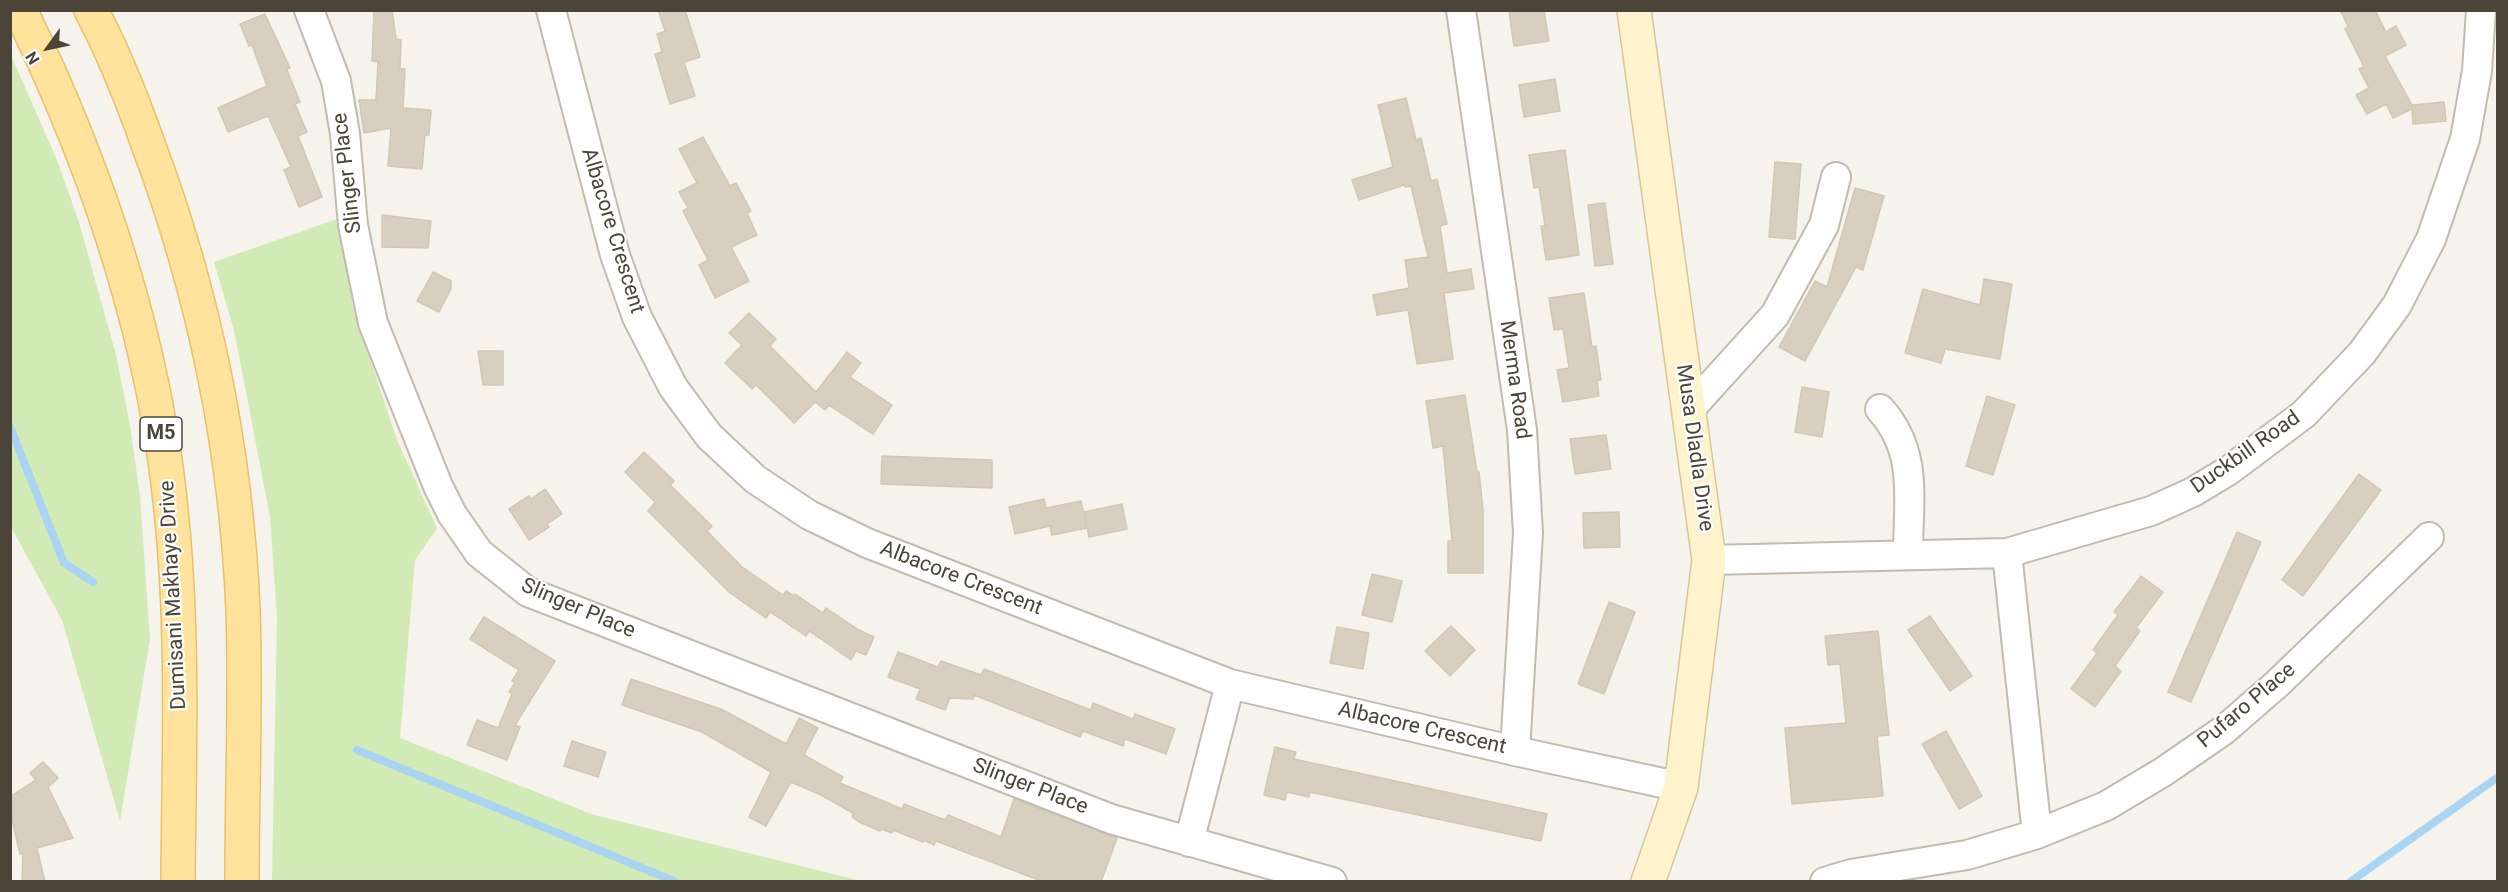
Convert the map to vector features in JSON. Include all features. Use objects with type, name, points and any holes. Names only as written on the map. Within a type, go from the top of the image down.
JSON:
[{"type":"main road","name":"Dumisani Makhaye Drive","points":[[20,10],[48,69],[95,181],[132,299],[156,405],[171,510],[177,585],[181,706],[178,882]]},
{"type":"main road","points":[[91,10],[114,57],[140,121],[183,244],[211,355],[226,436],[238,537],[243,609],[242,882]]},
{"type":"street","name":"Slinger Place","points":[[309,10],[336,81],[345,134],[353,225],[374,323],[438,486],[452,514],[479,554],[528,591],[1111,819],[1332,882]]},
{"type":"street","name":"Albacore Crescent","points":[[551,10],[615,255],[637,317],[673,387],[709,436],[755,479],[809,515],[867,543],[1230,684],[1515,751],[1681,787]]},
{"type":"street","name":"Merma Road","points":[[1461,10],[1521,430],[1528,533],[1515,751]]},
{"type":"street","name":"Musa Dladla Drive","points":[[1634,10],[1709,560],[1681,787],[1648,882]]},
{"type":"street","name":"Duckbill Road","points":[[1709,560],[2007,553],[2151,511],[2193,492],[2228,471],[2287,428],[2310,407],[2362,353],[2397,305],[2431,239],[2453,180],[2471,110],[2486,16]]},
{"type":"street","points":[[1689,410],[1775,315],[1824,225],[1836,177]]},
{"type":"street","points":[[1880,409],[1898,434],[1908,461],[1908,554]]},
{"type":"street","name":"Pufaro Place","points":[[1825,882],[1845,876],[1967,855],[2037,834],[2106,806],[2163,772],[2224,730],[2278,683],[2429,537]]},
{"type":"street","points":[[2007,553],[2037,834]]},
{"type":"street","points":[[1189,842],[1230,684]]},
{"type":"green space","points":[[10,53],[57,160],[79,222],[116,355],[130,425],[140,496],[150,639],[120,821],[62,620],[11,527]]},
{"type":"green space","points":[[337,219],[354,311],[397,440],[437,528],[415,560],[400,738],[594,815],[862,881],[272,881],[277,616],[270,517],[234,330],[214,262]]},
{"type":"building","points":[[374,10],[392,10],[396,39],[401,40],[400,69],[405,69],[403,108],[431,110],[429,135],[425,135],[422,169],[388,166],[391,128],[364,133],[359,100],[376,100],[378,62],[372,61]]},
{"type":"building","points":[[658,10],[685,10],[700,57],[684,62],[695,96],[670,104],[655,54],[662,52],[657,34],[665,31]]},
{"type":"building","points":[[1544,10],[1549,41],[1514,46],[1509,12]]},
{"type":"building","points":[[2340,10],[2375,10],[2386,32],[2396,26],[2406,45],[2385,56],[2412,105],[2444,102],[2446,121],[2413,124],[2412,109],[2393,118],[2386,104],[2367,114],[2356,95],[2369,88],[2359,69],[2364,67],[2345,29],[2348,26]]},
{"type":"building","points":[[265,14],[290,68],[287,70],[300,102],[295,104],[307,132],[298,136],[322,197],[299,207],[284,170],[291,167],[268,116],[228,132],[218,108],[267,86],[252,45],[249,46],[240,24]]},
{"type":"building","points":[[1555,79],[1560,111],[1524,117],[1519,85]]},
{"type":"building","points":[[1406,98],[1416,140],[1421,138],[1431,181],[1437,179],[1447,224],[1440,226],[1447,273],[1471,269],[1474,289],[1444,293],[1453,359],[1417,364],[1408,310],[1377,315],[1373,295],[1409,288],[1405,260],[1428,257],[1411,186],[1405,187],[1404,185],[1359,200],[1352,180],[1393,167],[1378,105]]},
{"type":"building","points":[[703,137],[730,186],[736,183],[751,211],[747,213],[757,235],[731,247],[749,281],[715,298],[699,265],[708,260],[683,211],[688,208],[679,192],[697,183],[679,149]]},
{"type":"building","points":[[1565,150],[1579,255],[1546,260],[1541,226],[1545,226],[1539,187],[1534,188],[1529,155]]},
{"type":"building","points":[[1775,162],[1801,164],[1795,239],[1769,237]]},
{"type":"building","points":[[1855,188],[1884,196],[1863,270],[1856,267],[1805,361],[1779,347],[1815,281],[1827,287]]},
{"type":"building","points":[[1605,203],[1613,264],[1595,266],[1588,205]]},
{"type":"building","points":[[382,215],[431,221],[428,248],[382,247]]},
{"type":"building","points":[[433,272],[451,281],[451,289],[439,312],[417,301]]},
{"type":"building","points":[[1984,279],[2012,284],[2000,359],[1945,349],[1941,363],[1905,353],[1923,289],[1980,305]]},
{"type":"building","points":[[1584,293],[1592,347],[1596,346],[1601,380],[1597,380],[1599,396],[1563,402],[1557,370],[1569,368],[1563,329],[1554,330],[1549,298]]},
{"type":"building","points":[[749,313],[776,339],[770,346],[816,392],[847,352],[861,363],[850,377],[892,405],[873,434],[829,405],[825,410],[815,402],[794,423],[756,385],[752,389],[725,363],[742,345],[729,333]]},
{"type":"building","points":[[478,351],[503,351],[503,385],[483,385]]},
{"type":"building","points":[[1802,387],[1829,392],[1822,437],[1795,432]]},
{"type":"building","points":[[1465,395],[1477,472],[1479,472],[1483,510],[1483,573],[1448,573],[1448,541],[1452,541],[1443,446],[1433,448],[1426,401]]},
{"type":"building","points":[[1987,396],[2015,405],[1993,475],[1966,466]]},
{"type":"building","points":[[1606,435],[1611,469],[1575,474],[1570,439]]},
{"type":"building","points":[[644,452],[674,481],[670,485],[712,526],[707,531],[742,567],[783,595],[786,591],[794,596],[795,594],[823,613],[826,608],[874,637],[866,655],[856,651],[851,660],[809,631],[806,636],[770,612],[766,618],[730,593],[648,511],[655,502],[625,472]]},
{"type":"building","points":[[882,456],[992,460],[992,488],[881,484]]},
{"type":"building","points":[[2359,474],[2381,490],[2303,596],[2282,580]]},
{"type":"building","points":[[545,489],[562,514],[547,524],[549,527],[529,540],[509,509],[529,496],[531,499]]},
{"type":"building","points":[[1044,499],[1046,508],[1081,501],[1087,528],[1052,535],[1050,526],[1015,534],[1009,507]]},
{"type":"building","points":[[1122,504],[1127,529],[1089,537],[1084,512]]},
{"type":"building","points":[[1619,512],[1620,547],[1584,548],[1583,513]]},
{"type":"building","points":[[2237,532],[2261,542],[2191,702],[2168,692]]},
{"type":"building","points":[[1372,574],[1402,581],[1392,622],[1362,615]]},
{"type":"building","points":[[2141,576],[2163,592],[2136,628],[2140,631],[2115,666],[2121,671],[2095,707],[2071,689],[2097,653],[2093,650],[2118,615],[2114,612]]},
{"type":"building","points":[[1609,602],[1635,612],[1604,694],[1578,684]]},
{"type":"building","points":[[1930,616],[1972,676],[1950,691],[1908,630]]},
{"type":"building","points":[[484,617],[555,661],[515,725],[520,727],[507,760],[467,745],[477,720],[498,728],[512,694],[509,692],[515,683],[512,681],[519,670],[470,639]]},
{"type":"building","points":[[1451,626],[1475,650],[1450,676],[1425,651]]},
{"type":"building","points":[[1337,627],[1369,633],[1363,669],[1330,663]]},
{"type":"building","points":[[1878,631],[1889,735],[1877,736],[1883,796],[1792,804],[1785,728],[1846,723],[1840,664],[1828,665],[1825,636]]},
{"type":"building","points":[[898,652],[938,667],[941,661],[981,675],[984,669],[1091,710],[1093,703],[1133,719],[1135,714],[1175,729],[1166,754],[1125,739],[1123,746],[1083,731],[1080,737],[974,695],[973,699],[950,698],[945,710],[916,699],[920,689],[888,677]]},
{"type":"building","points":[[631,679],[721,709],[786,744],[799,718],[818,728],[804,755],[843,777],[840,783],[902,809],[904,804],[945,820],[948,815],[1001,837],[1014,799],[1117,838],[1101,882],[1044,882],[936,841],[934,845],[893,830],[892,833],[881,829],[880,831],[859,822],[852,817],[853,813],[821,795],[791,782],[766,826],[749,817],[771,772],[702,732],[622,705]]},
{"type":"building","points":[[1946,731],[1982,796],[1959,809],[1922,744]]},
{"type":"building","points":[[572,741],[606,752],[598,777],[564,766]]},
{"type":"building","points":[[1275,747],[1296,752],[1294,759],[1547,814],[1541,841],[1310,792],[1309,797],[1287,792],[1285,800],[1264,795]]},
{"type":"building","points":[[43,762],[58,778],[48,787],[73,838],[37,848],[45,882],[22,882],[23,853],[20,854],[10,812],[10,797],[36,780],[30,773]]},
{"type":"waterway","points":[[10,427],[64,563],[93,582]]},
{"type":"waterway","points":[[357,750],[676,882]]},
{"type":"waterway","points":[[2350,882],[2498,777]]}]
